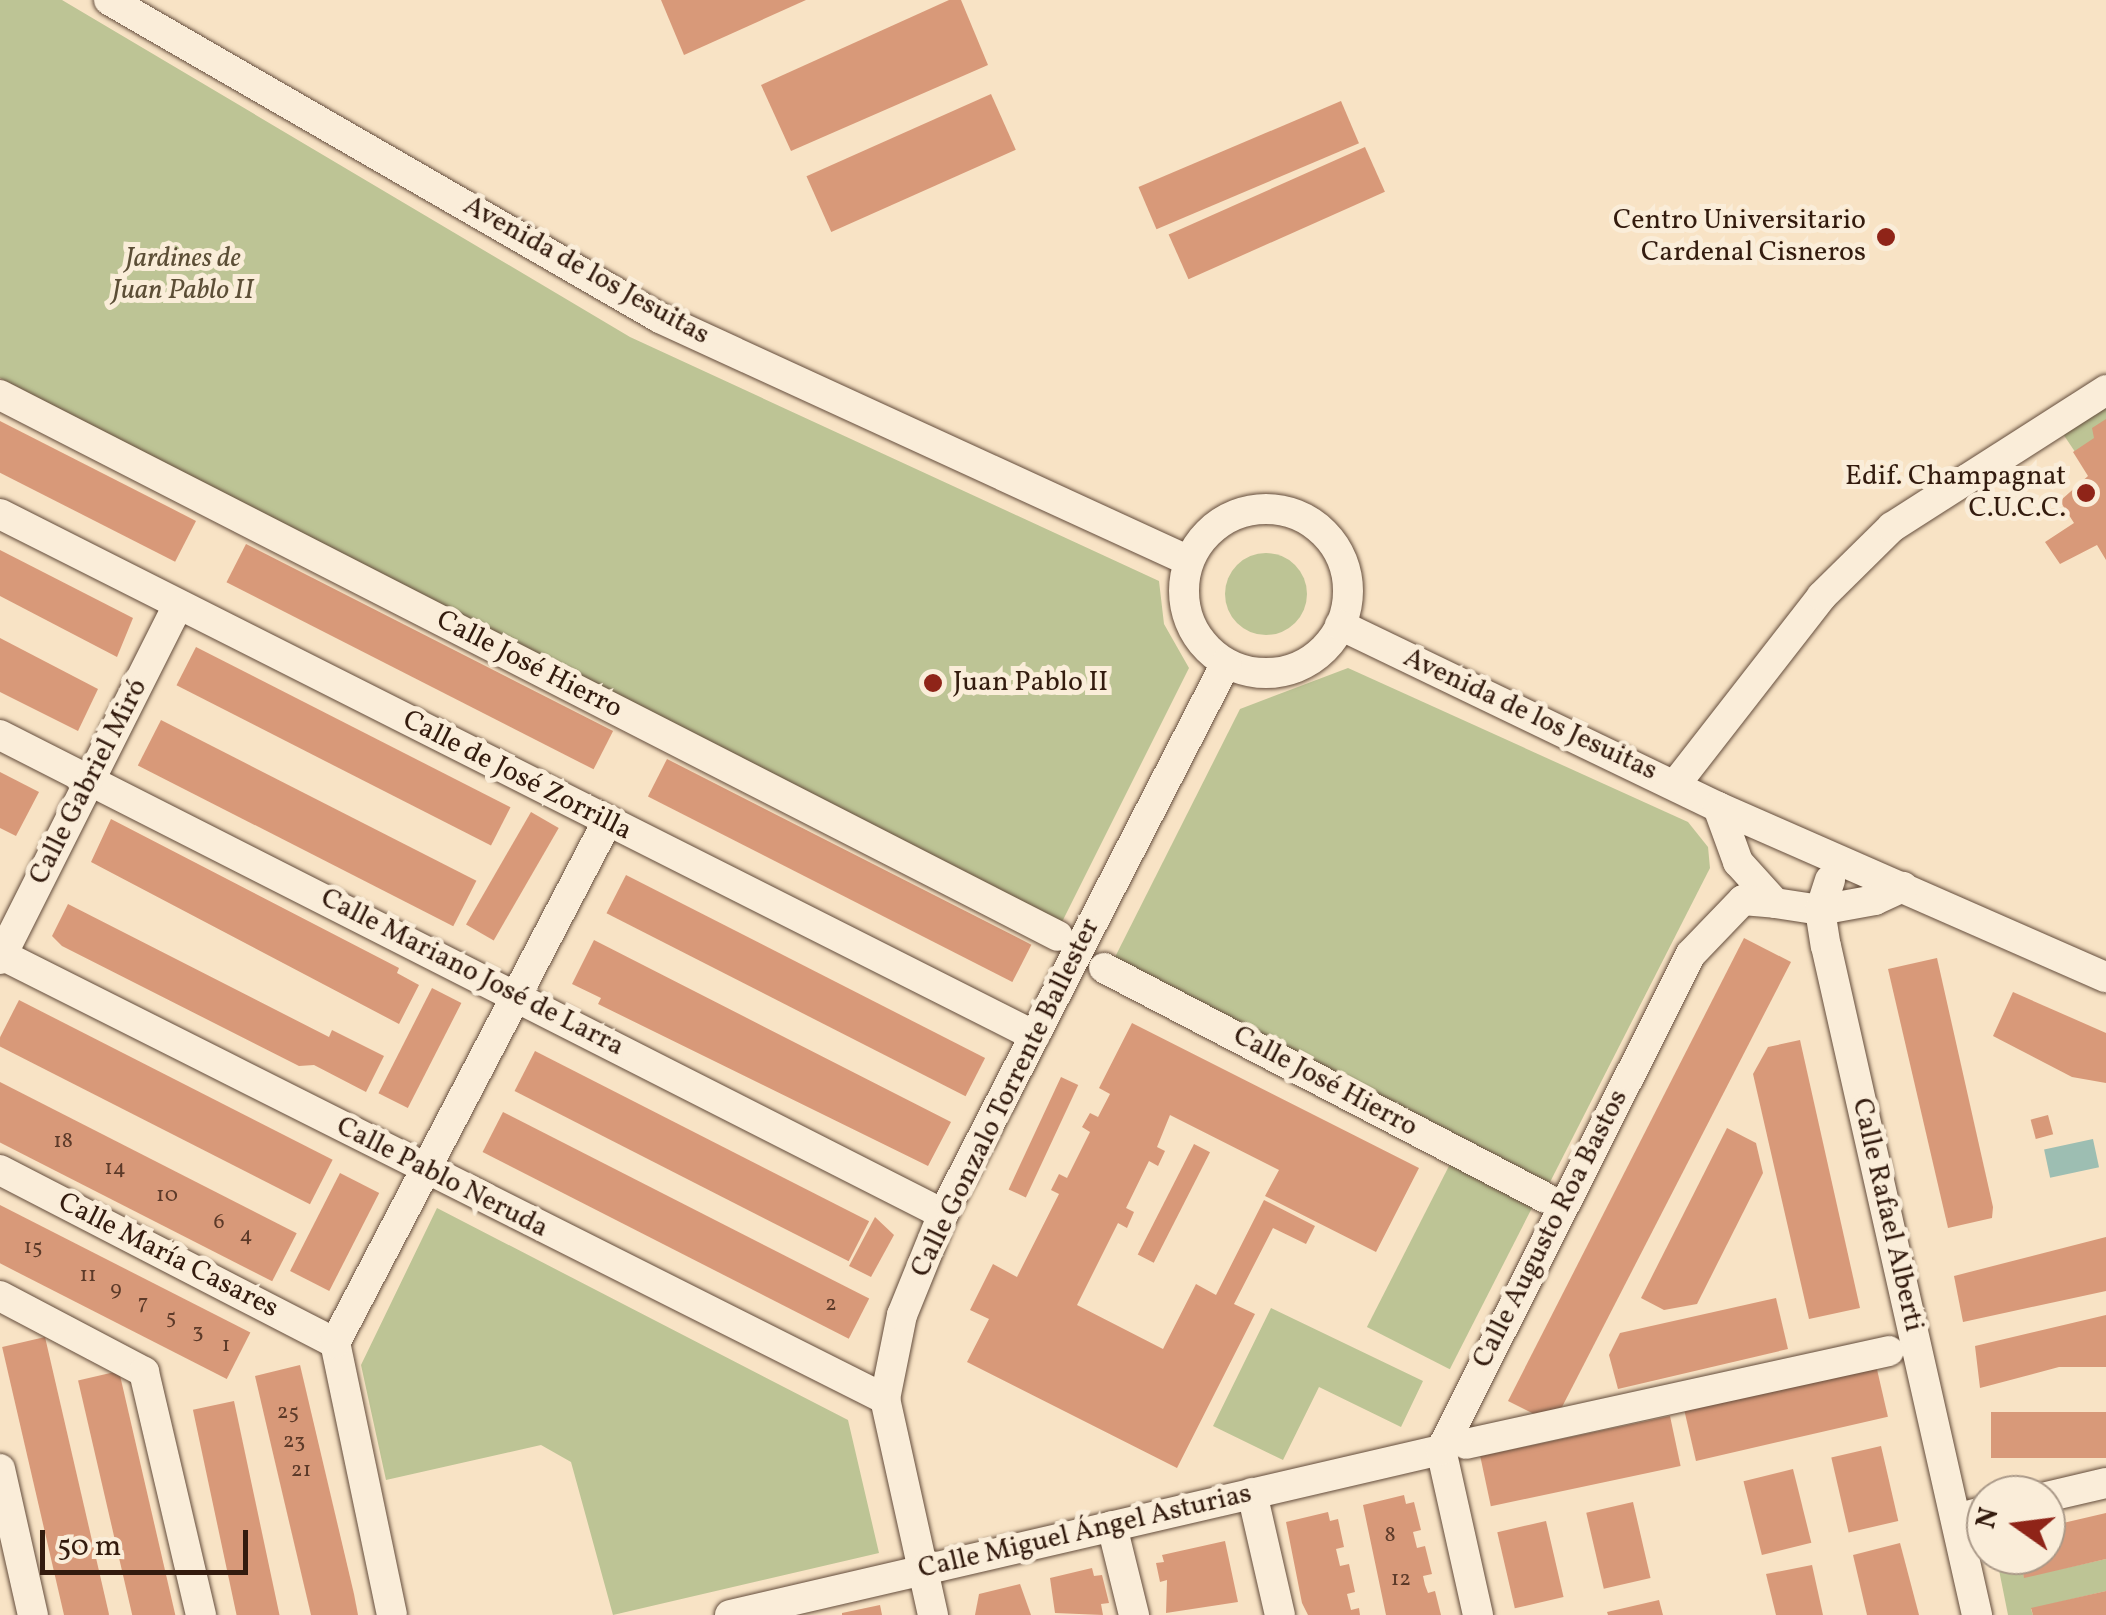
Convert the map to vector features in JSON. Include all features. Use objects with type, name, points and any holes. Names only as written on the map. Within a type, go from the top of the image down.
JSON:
[{"type":"street","name":"Avenida de los Jesuitas","points":[[109,0],[660,318],[1189,561]]},
{"type":"street","points":[[1675,784],[1810,610],[1892,527],[2106,390]]},
{"type":"street","name":"Calle José Hierro","points":[[0,394],[1058,936]]},
{"type":"street","points":[[1259,510],[1298,515],[1337,549],[1347,586],[1340,625],[1304,664],[1265,672],[1226,663],[1207,649],[1189,619],[1184,584],[1189,561],[1222,521],[1259,510]]},
{"type":"street","name":"Calle de José Zorrilla","points":[[0,514],[1035,1036]]},
{"type":"street","name":"Calle Gabriel Miró","points":[[1,956],[178,605]]},
{"type":"street","name":"Avenida de los Jesuitas","points":[[1340,625],[1675,784],[1836,870],[1903,887],[2106,977]]},
{"type":"street","name":"Calle Gonzalo Torrente Ballester","points":[[933,1615],[885,1399],[902,1315],[943,1214],[1226,663]]},
{"type":"street","name":"Calle Mariano José de Larra","points":[[0,734],[943,1214]]},
{"type":"street","points":[[1718,807],[1738,862],[1798,907],[1875,900],[1903,887]]},
{"type":"street","points":[[392,1615],[335,1342],[607,822]]},
{"type":"street","points":[[1798,907],[1836,870]]},
{"type":"street","name":"Calle Augusto Roa Bastos","points":[[1454,1447],[1691,954],[1744,900],[1798,907]]},
{"type":"street","name":"Calle Rafael Alberti","points":[[1798,907],[1956,1519],[1977,1615]]},
{"type":"street","name":"Calle Pablo Neruda","points":[[1,956],[885,1399]]},
{"type":"street","name":"Calle José Hierro","points":[[1104,968],[1546,1198]]},
{"type":"street","name":"Calle María Casares","points":[[0,1170],[335,1342]]},
{"type":"street","points":[[0,1296],[144,1372],[201,1615]]},
{"type":"street","name":"Calle Miguel Ángel Asturias","points":[[730,1615],[1454,1447],[1889,1351]]},
{"type":"street","points":[[1454,1447],[1478,1615]]},
{"type":"street","points":[[0,1470],[33,1615]]},
{"type":"street","points":[[2066,1492],[2106,1483]]},
{"type":"street","points":[[1252,1494],[1280,1615]]},
{"type":"street","points":[[1956,1519],[1966,1516]]},
{"type":"street","points":[[1112,1526],[1134,1615]]},
{"type":"green space","name":"Jardines de Juan Pablo II","points":[[0,0],[62,0],[630,337],[1159,581],[1164,624],[1189,668],[1060,926],[0,378]]},
{"type":"green space","points":[[2106,390],[2106,498],[2055,422]]},
{"type":"green space","points":[[1266,553],[1282,556],[1295,565],[1304,578],[1304,610],[1295,623],[1282,632],[1266,635],[1250,632],[1237,623],[1228,610],[1225,594],[1228,578],[1237,565],[1250,556]]},
{"type":"green space","points":[[1348,668],[1688,822],[1708,847],[1710,868],[1546,1190],[1110,967],[1240,709]]},
{"type":"green space","points":[[1450,1164],[1533,1206],[1450,1369],[1367,1327]]},
{"type":"green space","points":[[437,1208],[848,1420],[879,1553],[613,1615],[571,1462],[541,1445],[386,1480],[361,1365]]},
{"type":"green space","points":[[1271,1308],[1423,1381],[1401,1427],[1319,1387],[1283,1460],[1213,1426]]},
{"type":"green space","points":[[2106,1559],[2106,1591],[2031,1609],[2033,1615],[2008,1615],[2000,1575],[2066,1575],[2066,1568]]},
{"type":"water","points":[[2093,1139],[2099,1167],[2050,1178],[2044,1149]]},
{"type":"building","points":[[661,0],[806,0],[684,55]]},
{"type":"building","points":[[949,0],[961,0],[988,65],[791,151],[761,85]]},
{"type":"building","points":[[991,94],[1016,150],[831,232],[806,176]]},
{"type":"building","points":[[1341,101],[1359,143],[1156,229],[1138,187]]},
{"type":"building","points":[[1365,147],[1385,192],[1189,279],[1169,234]]},
{"type":"building","name":"Edif. Champagnat C.U.C.C.","points":[[2106,419],[2106,560],[2097,545],[2060,564],[2045,542],[2074,523],[2060,501],[2088,476],[2073,452],[2094,438],[2092,428]]},
{"type":"building","points":[[0,421],[196,521],[175,562],[0,473]]},
{"type":"building","points":[[246,544],[613,731],[594,769],[226,582]]},
{"type":"building","points":[[0,550],[133,618],[117,657],[0,596]]},
{"type":"building","points":[[0,638],[98,689],[78,731],[0,692]]},
{"type":"building","points":[[196,647],[511,807],[491,846],[176,685]]},
{"type":"building","points":[[161,720],[476,881],[453,926],[138,765]]},
{"type":"building","points":[[667,759],[1031,945],[1012,982],[648,796]]},
{"type":"building","points":[[0,772],[39,792],[16,836],[0,828]]},
{"type":"building","points":[[531,812],[559,828],[494,941],[466,925]]},
{"type":"building","points":[[111,819],[399,968],[397,973],[419,985],[399,1024],[91,862]]},
{"type":"building","points":[[626,875],[985,1058],[966,1096],[606,913]]},
{"type":"building","points":[[68,904],[329,1037],[332,1030],[384,1056],[366,1092],[314,1065],[299,1066],[62,946],[52,936]]},
{"type":"building","points":[[1744,938],[1791,962],[1562,1407],[1536,1415],[1508,1401]]},
{"type":"building","points":[[594,940],[951,1122],[928,1166],[598,1004],[601,998],[572,984]]},
{"type":"building","points":[[1937,958],[1993,1207],[1992,1218],[1948,1228],[1888,969]]},
{"type":"building","points":[[432,988],[461,1003],[408,1108],[378,1093]]},
{"type":"building","points":[[2013,992],[2106,1033],[2106,1083],[2072,1077],[1993,1036]]},
{"type":"building","points":[[19,1000],[333,1160],[310,1204],[0,1046],[0,1037]]},
{"type":"building","points":[[1132,1023],[1419,1168],[1376,1252],[1265,1196],[1279,1170],[1170,1115],[1157,1147],[1165,1151],[1158,1166],[1149,1161],[1126,1208],[1134,1212],[1127,1228],[1118,1223],[1077,1305],[1163,1349],[1196,1284],[1216,1295],[1264,1200],[1315,1226],[1306,1244],[1273,1228],[1234,1304],[1255,1314],[1177,1468],[967,1362],[989,1319],[970,1310],[993,1264],[1017,1277],[1059,1194],[1051,1190],[1059,1174],[1067,1178],[1090,1132],[1082,1127],[1090,1113],[1098,1117],[1110,1094],[1099,1088]]},
{"type":"building","points":[[1800,1040],[1860,1308],[1809,1319],[1753,1074],[1768,1047]]},
{"type":"building","points":[[535,1051],[869,1221],[849,1261],[515,1091]]},
{"type":"building","points":[[1061,1077],[1078,1085],[1026,1197],[1009,1189]]},
{"type":"building","points":[[0,1082],[297,1233],[272,1281],[0,1143]]},
{"type":"building","points":[[503,1112],[869,1299],[849,1339],[483,1152]]},
{"type":"building","points":[[2048,1115],[2053,1134],[2036,1139],[2031,1120]]},
{"type":"building","points":[[1727,1128],[1756,1143],[1763,1173],[1697,1304],[1664,1310],[1641,1298]]},
{"type":"building","points":[[1194,1144],[1210,1152],[1154,1263],[1138,1254]]},
{"type":"building","points":[[340,1173],[379,1193],[329,1291],[290,1271]]},
{"type":"building","points":[[0,1205],[250,1333],[227,1379],[0,1263]]},
{"type":"building","points":[[875,1217],[894,1235],[871,1277],[849,1266]]},
{"type":"building","points":[[2106,1237],[2106,1291],[1963,1322],[1954,1276]]},
{"type":"building","points":[[1776,1298],[1788,1349],[1618,1389],[1609,1355],[1620,1333]]},
{"type":"building","points":[[2106,1315],[2106,1367],[2059,1367],[1980,1388],[1975,1346]]},
{"type":"building","points":[[45,1337],[109,1615],[64,1615],[2,1347]]},
{"type":"building","points":[[300,1365],[358,1615],[311,1615],[255,1376]]},
{"type":"building","points":[[1876,1365],[1888,1417],[1696,1461],[1684,1409]]},
{"type":"building","points":[[119,1371],[175,1615],[132,1615],[78,1380]]},
{"type":"building","points":[[234,1401],[279,1615],[237,1615],[193,1410]]},
{"type":"building","points":[[1991,1412],[2106,1412],[2106,1458],[1991,1458]]},
{"type":"building","points":[[1670,1416],[1681,1466],[1491,1506],[1480,1456]]},
{"type":"building","points":[[1881,1446],[1898,1521],[1849,1532],[1831,1457]]},
{"type":"building","points":[[1793,1469],[1811,1543],[1762,1555],[1744,1481]]},
{"type":"building","points":[[1404,1495],[1406,1504],[1414,1502],[1421,1530],[1413,1532],[1417,1548],[1425,1546],[1432,1574],[1423,1576],[1425,1585],[1428,1593],[1435,1591],[1441,1615],[1386,1615],[1363,1505]]},
{"type":"building","points":[[1633,1502],[1651,1578],[1604,1589],[1586,1513]]},
{"type":"building","points":[[1328,1512],[1330,1521],[1338,1519],[1344,1547],[1336,1549],[1340,1566],[1349,1564],[1355,1592],[1347,1594],[1351,1610],[1359,1608],[1360,1615],[1308,1615],[1302,1603],[1286,1522]]},
{"type":"building","points":[[2106,1513],[2106,1559],[2066,1568],[2066,1522]]},
{"type":"building","points":[[1546,1521],[1564,1597],[1515,1608],[1497,1532]]},
{"type":"building","points":[[1225,1541],[1238,1602],[1166,1613],[1167,1580],[1160,1582],[1156,1563],[1164,1562],[1162,1555]]},
{"type":"building","points":[[1900,1543],[1919,1615],[1867,1615],[1853,1555]]},
{"type":"building","points":[[1812,1565],[1823,1615],[1776,1615],[1766,1574]]},
{"type":"building","points":[[1092,1568],[1094,1576],[1102,1575],[1109,1603],[1101,1604],[1103,1615],[1055,1613],[1050,1578]]},
{"type":"building","points":[[1020,1584],[1031,1615],[975,1615],[979,1594]]},
{"type":"building","points":[[2106,1591],[2106,1615],[2033,1615],[2031,1608]]},
{"type":"building","points":[[1659,1600],[1663,1615],[1607,1612]]},
{"type":"building","points":[[880,1605],[882,1615],[842,1615],[842,1613]]},
{"type":"place","name":"Centro Universitario Cardenal Cisneros","points":[[1886,237]]},
{"type":"place","name":"Edif. Champagnat C.U.C.C.","points":[[2086,493]]},
{"type":"place","name":"Juan Pablo II","points":[[933,683]]}]
